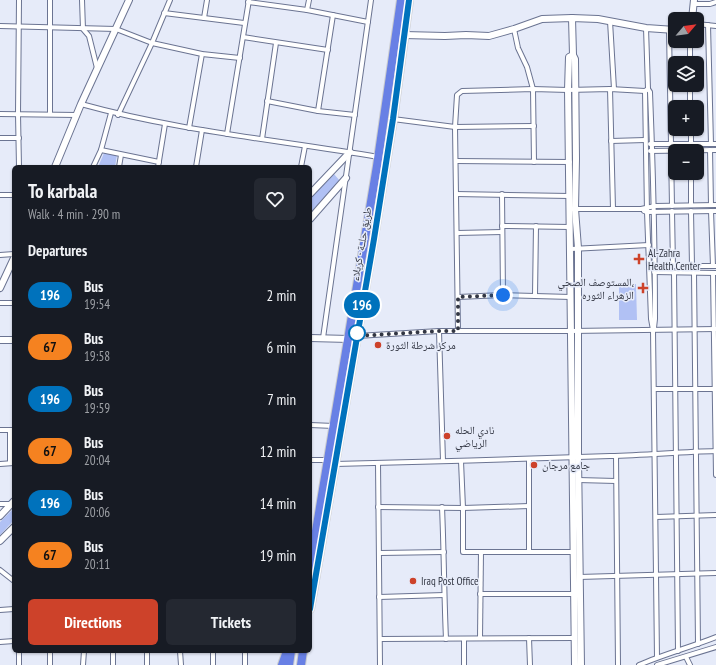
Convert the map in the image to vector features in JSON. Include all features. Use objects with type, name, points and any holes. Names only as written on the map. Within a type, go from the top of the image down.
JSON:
[{"type":"highway","name":"طريق حلــة - كربلاء","points":[[312,595],[331,462],[370,238],[378,157],[401,0]]},
{"type":"highway","name":"طريق حلــة - كربلاء","points":[[373,217],[393,119],[409,0]]},
{"type":"highway","name":"طريق حلــة - كربلاء","points":[[312,557],[331,462],[334,426],[352,338]]},
{"type":"highway","points":[[282,665],[286,653]]},
{"type":"highway","points":[[289,665],[291,653]]},
{"type":"highway","points":[[301,665],[303,653]]},
{"type":"highway","points":[[306,665],[307,653]]},
{"type":"street","points":[[19,0],[19,165]]},
{"type":"street","points":[[50,0],[50,114]]},
{"type":"street","points":[[82,0],[83,29],[89,36],[97,68]]},
{"type":"street","points":[[56,165],[97,68],[130,0]]},
{"type":"street","points":[[118,115],[152,43],[170,0]]},
{"type":"street","points":[[204,18],[207,0]]},
{"type":"street","points":[[307,10],[310,0]]},
{"type":"street","points":[[324,338],[371,0]]},
{"type":"street","points":[[227,134],[248,1],[307,10],[368,22]]},
{"type":"street","points":[[693,12],[694,2],[710,4],[716,2]]},
{"type":"street","points":[[164,13],[244,23]]},
{"type":"street","points":[[318,111],[333,15]]},
{"type":"street","points":[[404,35],[489,36],[542,19],[572,18],[598,19],[646,28],[668,30]]},
{"type":"street","points":[[572,18],[572,55],[569,57],[576,158],[570,227],[571,297],[574,331]]},
{"type":"street","points":[[610,21],[613,209]]},
{"type":"street","points":[[704,25],[716,26]]},
{"type":"street","points":[[708,25],[711,144]]},
{"type":"street","points":[[0,26],[116,29],[152,43],[202,54],[240,58]]},
{"type":"street","points":[[646,28],[647,212],[651,319],[653,330],[657,657]]},
{"type":"street","points":[[514,29],[518,48],[527,68],[533,89],[534,162]]},
{"type":"street","points":[[243,37],[328,50]]},
{"type":"street","points":[[262,139],[276,43]]},
{"type":"street","points":[[671,144],[672,48]]},
{"type":"street","points":[[189,128],[202,54]]},
{"type":"street","points":[[458,331],[455,127],[457,95],[462,91],[533,89],[647,90]]},
{"type":"street","points":[[572,90],[570,196],[578,248],[574,331],[574,552],[577,577],[574,594],[575,665]]},
{"type":"street","points":[[647,90],[650,92],[651,151],[655,206],[656,266],[655,319],[653,330]]},
{"type":"street","points":[[267,101],[318,111],[355,115]]},
{"type":"street","points":[[81,104],[118,115],[165,124],[378,157]]},
{"type":"street","points":[[95,165],[101,150],[111,113]]},
{"type":"street","points":[[0,114],[77,115]]},
{"type":"street","points":[[393,119],[455,127],[534,126]]},
{"type":"street","points":[[158,165],[165,124]]},
{"type":"street","points":[[196,165],[202,130]]},
{"type":"street","points":[[691,136],[691,144]]},
{"type":"street","points":[[0,138],[19,138]]},
{"type":"street","points":[[611,141],[668,144]]},
{"type":"street","points":[[704,144],[716,144]]},
{"type":"street","points":[[301,165],[305,146]]},
{"type":"street","points":[[101,150],[159,162]]},
{"type":"street","points":[[704,150],[716,150]]},
{"type":"street","points":[[572,209],[714,205],[710,150]]},
{"type":"street","points":[[646,152],[668,151]]},
{"type":"street","points":[[312,192],[350,152]]},
{"type":"street","points":[[119,165],[121,155]]},
{"type":"street","points":[[456,161],[570,162]]},
{"type":"street","points":[[312,217],[346,178]]},
{"type":"street","points":[[672,180],[672,206]]},
{"type":"street","points":[[691,180],[691,205]]},
{"type":"street","points":[[456,194],[570,196]]},
{"type":"street","points":[[502,194],[503,295]]},
{"type":"street","points":[[0,195],[12,195]]},
{"type":"street","points":[[641,208],[647,212],[716,211]]},
{"type":"street","points":[[672,211],[673,266]]},
{"type":"street","points":[[691,211],[692,266]]},
{"type":"street","points":[[650,266],[714,266],[710,211]]},
{"type":"street","points":[[502,226],[570,227]]},
{"type":"street","points":[[535,296],[536,226]]},
{"type":"street","points":[[457,233],[502,232]]},
{"type":"street","points":[[571,249],[649,245]]},
{"type":"street","points":[[0,255],[12,254]]},
{"type":"street","points":[[0,288],[12,262]]},
{"type":"street","points":[[649,272],[714,273],[716,475]]},
{"type":"street","points":[[674,273],[678,650]]},
{"type":"street","points":[[694,273],[698,644]]},
{"type":"street","points":[[458,297],[503,295],[571,297]]},
{"type":"street","points":[[0,303],[12,303]]},
{"type":"street","points":[[312,338],[352,338],[439,331],[715,329]]},
{"type":"street","points":[[439,331],[443,461]]},
{"type":"street","points":[[0,340],[12,340]]},
{"type":"street","points":[[654,389],[715,389]]},
{"type":"street","points":[[312,426],[334,426]]},
{"type":"street","points":[[0,430],[12,430],[12,463],[0,464]]},
{"type":"street","points":[[312,460],[378,463],[575,458],[716,451]]},
{"type":"street","points":[[616,456],[618,665]]},
{"type":"street","points":[[575,458],[578,480],[577,577],[581,665]]},
{"type":"street","points":[[529,459],[529,552]]},
{"type":"street","points":[[461,461],[463,508],[462,552],[574,552]]},
{"type":"street","points":[[378,463],[380,665]]},
{"type":"street","points":[[578,480],[616,480]]},
{"type":"street","points":[[0,504],[12,502]]},
{"type":"street","points":[[0,516],[12,503]]},
{"type":"street","points":[[378,507],[463,508],[529,506]]},
{"type":"street","points":[[442,508],[446,640]]},
{"type":"street","points":[[656,516],[716,515]]},
{"type":"street","points":[[0,541],[12,530]]},
{"type":"street","points":[[380,553],[444,552]]},
{"type":"street","points":[[480,638],[481,552]]},
{"type":"street","points":[[0,570],[12,579]]},
{"type":"street","points":[[577,577],[716,573]]},
{"type":"street","points":[[480,594],[574,594]]},
{"type":"street","points":[[379,597],[444,595]]},
{"type":"street","points":[[0,610],[12,609]]},
{"type":"street","points":[[639,665],[657,657],[716,637]]},
{"type":"street","points":[[380,639],[446,640],[480,638],[575,638]]},
{"type":"street","points":[[529,638],[530,665]]},
{"type":"street","points":[[464,639],[464,665]]},
{"type":"street","points":[[0,642],[12,641]]},
{"type":"street","points":[[657,665],[714,647],[716,654]]},
{"type":"street","points":[[19,653],[19,665]]},
{"type":"street","points":[[50,653],[50,665]]},
{"type":"street","points":[[83,665],[84,653]]},
{"type":"street","points":[[113,653],[113,665]]},
{"type":"street","points":[[147,653],[147,665]]},
{"type":"street","points":[[180,653],[181,665]]},
{"type":"street","points":[[213,653],[213,665]]},
{"type":"street","points":[[245,653],[245,665]]},
{"type":"street","points":[[686,657],[690,665]]},
{"type":"shaded area","points":[[104,153],[117,155],[115,165],[99,165]]},
{"type":"shaded area","points":[[334,174],[340,181],[312,211],[312,196]]},
{"type":"shaded area","points":[[636,284],[637,320],[619,320],[619,285]]},
{"type":"shaded area","points":[[12,510],[12,522],[0,535],[0,522]]},
{"type":"bus line","name":"196","points":[[312,597],[374,239],[393,119],[409,0]]},
{"type":"place","name":"Al-Zahra Health Center","points":[[639,259]]},
{"type":"place","name":"المستوصف الصحي، الزهراء الثوره","points":[[643,288]]},
{"type":"place","name":"مركز شرطة الثورة","points":[[378,345]]},
{"type":"place","name":"نادي الحله الرياضي","points":[[447,436]]},
{"type":"place","name":"جامع مرجان","points":[[534,465]]},
{"type":"place","name":"Iraq Post Office","points":[[413,581]]},
{"type":"route","points":[[357,333],[356,336],[458,331],[458,297],[503,295]]}]
